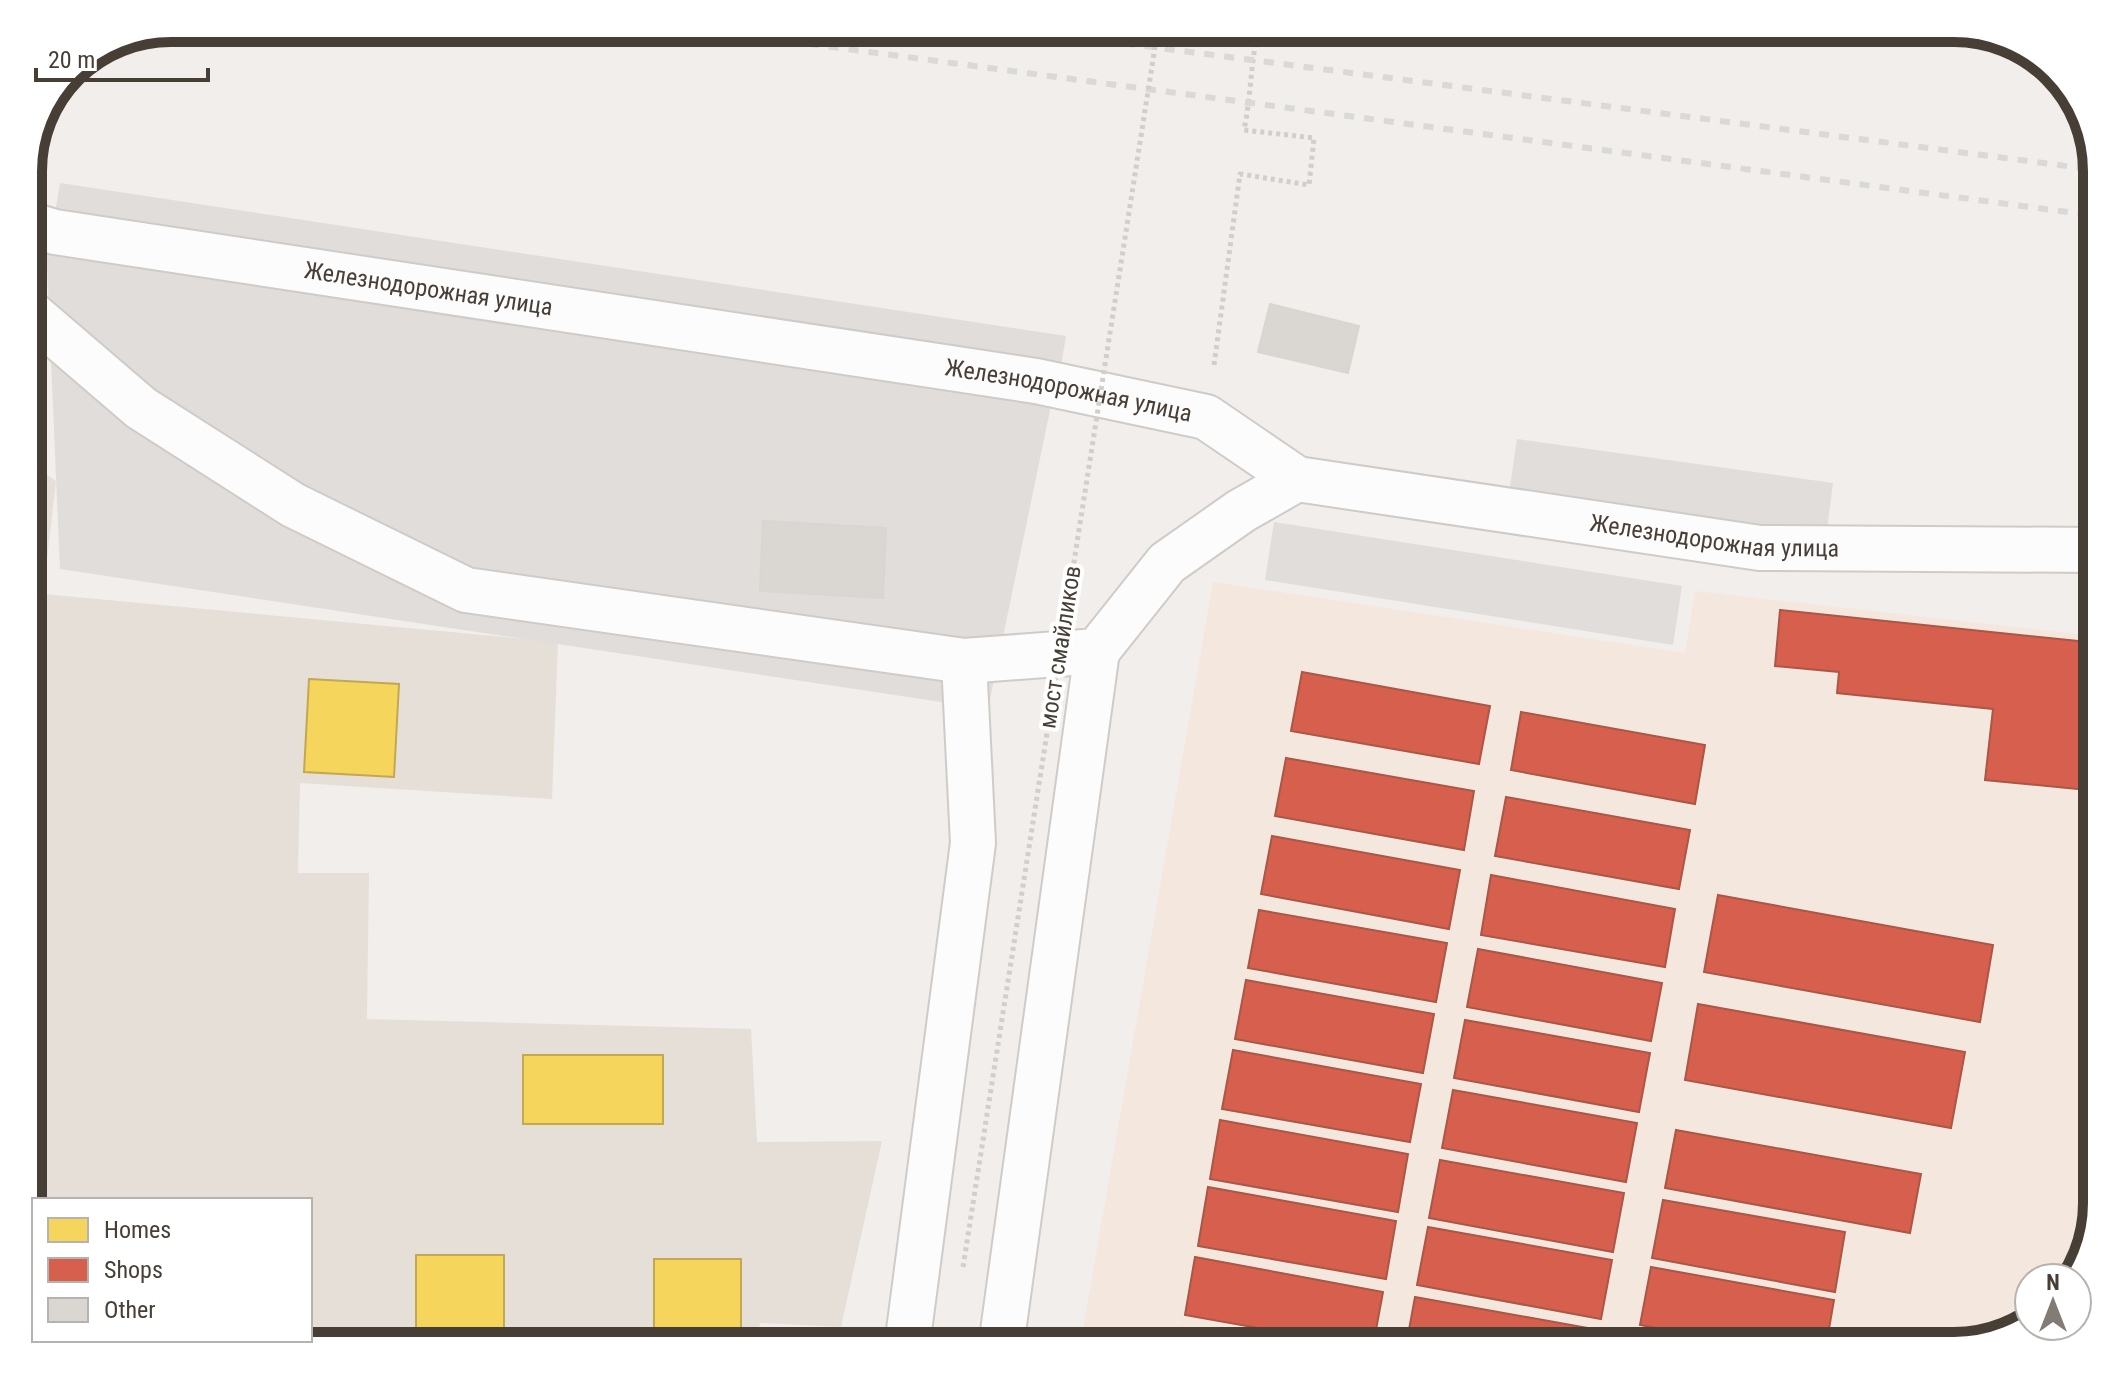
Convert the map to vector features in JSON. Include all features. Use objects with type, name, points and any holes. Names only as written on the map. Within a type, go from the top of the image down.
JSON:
[{"type":"street","name":"Железнодорожная улица","points":[[42,228],[1036,381],[1206,417],[1297,479],[1760,548],[2083,550]]},
{"type":"street","points":[[42,323],[141,408],[293,505],[466,590],[964,661],[1097,651]]},
{"type":"street","points":[[1003,1332],[1097,651],[1167,563],[1241,511],[1297,479]]},
{"type":"street","points":[[909,1332],[973,843],[964,661]]},
{"type":"path","name":"мост смайликов","points":[[963,1267],[1156,42]]},
{"type":"path","points":[[1206,417],[1240,174],[1309,185],[1314,138],[1244,130],[1250,102],[1251,61],[1255,42]]},
{"type":"shaded area","points":[[60,183],[1066,336],[1059,378],[53,225]]},
{"type":"shaded area","points":[[46,243],[1053,396],[988,709],[60,569]]},
{"type":"shaded area","points":[[1517,439],[1833,483],[1826,537],[1509,493]]},
{"type":"shaded area","points":[[42,472],[56,481],[43,594],[558,642],[552,799],[300,783],[298,873],[369,873],[367,1019],[751,1029],[757,1142],[882,1141],[841,1327],[760,1323],[758,1332],[312,1332],[312,1198],[42,1198]]},
{"type":"shaded area","points":[[1274,522],[1682,586],[1673,645],[1265,580]]},
{"type":"shaded area","points":[[1213,582],[1685,653],[1695,591],[2083,634],[2082,1220],[2069,1262],[2013,1262],[2013,1317],[1987,1328],[1954,1332],[1082,1332]]},
{"type":"building: Homes","points":[[309,679],[399,684],[394,777],[304,772]]},
{"type":"building: Homes","points":[[523,1055],[663,1055],[663,1124],[523,1124]]},
{"type":"building: Homes","points":[[416,1255],[504,1255],[504,1332],[416,1332]]},
{"type":"building: Homes","points":[[654,1259],[741,1259],[741,1332],[654,1332]]},
{"type":"building: Shops","points":[[1780,610],[2083,642],[2083,790],[1985,780],[1993,709],[1837,693],[1839,672],[1775,666]]},
{"type":"building: Shops","points":[[1302,672],[1490,706],[1479,764],[1291,731]]},
{"type":"building: Shops","points":[[1521,712],[1705,745],[1695,804],[1511,770]]},
{"type":"building: Shops","points":[[1286,758],[1474,791],[1464,850],[1275,816]]},
{"type":"building: Shops","points":[[1506,797],[1690,830],[1679,889],[1495,856]]},
{"type":"building: Shops","points":[[1272,836],[1460,870],[1449,929],[1261,894]]},
{"type":"building: Shops","points":[[1491,875],[1675,909],[1665,967],[1481,935]]},
{"type":"building: Shops","points":[[1718,895],[1993,945],[1980,1022],[1704,972]]},
{"type":"building: Shops","points":[[1259,910],[1447,943],[1436,1002],[1248,968]]},
{"type":"building: Shops","points":[[1478,949],[1662,983],[1651,1041],[1467,1007]]},
{"type":"building: Shops","points":[[1246,980],[1434,1014],[1423,1073],[1235,1039]]},
{"type":"building: Shops","points":[[1698,1004],[1965,1052],[1951,1128],[1685,1080]]},
{"type":"building: Shops","points":[[1465,1020],[1650,1053],[1639,1112],[1454,1078]]},
{"type":"building: Shops","points":[[1233,1050],[1421,1084],[1410,1142],[1222,1109]]},
{"type":"building: Shops","points":[[1453,1090],[1637,1123],[1626,1182],[1442,1148]]},
{"type":"building: Shops","points":[[1220,1120],[1408,1154],[1398,1212],[1210,1179]]},
{"type":"building: Shops","points":[[1676,1130],[1921,1174],[1910,1233],[1665,1188]]},
{"type":"building: Shops","points":[[1440,1160],[1624,1193],[1613,1252],[1429,1218]]},
{"type":"building: Shops","points":[[1208,1187],[1396,1221],[1386,1279],[1198,1246]]},
{"type":"building: Shops","points":[[1663,1200],[1845,1232],[1835,1292],[1652,1258]]},
{"type":"building: Shops","points":[[1428,1227],[1612,1260],[1601,1319],[1417,1285]]},
{"type":"building: Shops","points":[[1195,1257],[1383,1292],[1376,1332],[1281,1332],[1185,1315]]},
{"type":"building: Shops","points":[[1651,1267],[1834,1300],[1828,1332],[1678,1332],[1640,1325]]},
{"type":"building: Shops","points":[[1415,1297],[1599,1330],[1599,1332],[1409,1332]]},
{"type":"building: Shops","points":[[1183,1328],[1205,1332],[1182,1332]]},
{"type":"building: Other","points":[[1270,304],[1359,326],[1348,373],[1258,352]]},
{"type":"building: Other","points":[[763,521],[886,528],[883,598],[760,591]]},
{"type":"railway","points":[[795,42],[2083,214]]},
{"type":"railway","points":[[1114,42],[2083,168]]}]
